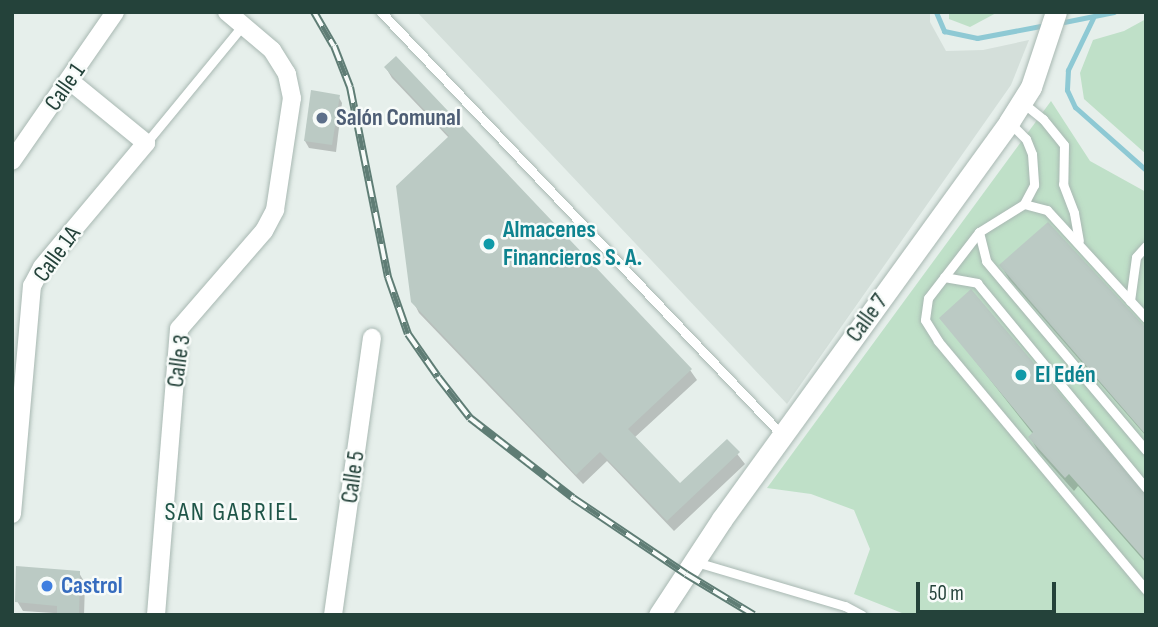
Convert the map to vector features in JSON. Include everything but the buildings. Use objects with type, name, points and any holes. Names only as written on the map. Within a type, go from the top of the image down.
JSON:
[{"type":"street","name":"Calle 1","points":[[12,161],[116,12]]},
{"type":"street","points":[[227,12],[243,25]]},
{"type":"street","name":"Calle 7","points":[[659,615],[783,435],[1009,122],[1037,70],[1056,12]]},
{"type":"street","name":"Calle 3","points":[[156,615],[179,328],[264,231],[275,210],[292,98],[287,74],[272,50],[243,25]]},
{"type":"street","points":[[70,81],[146,144]]},
{"type":"street","name":"Calle 1A","points":[[12,514],[32,286],[42,267],[146,144]]},
{"type":"street","name":"Calle 5","points":[[333,615],[372,338]]},
{"type":"lane","points":[[381,12],[783,435]]},
{"type":"lane","points":[[146,144],[243,25]]},
{"type":"lane","points":[[1022,102],[1043,119],[1064,145],[1063,184],[1074,213],[1079,242]]},
{"type":"lane","points":[[1009,122],[1026,139],[1032,153],[1034,186],[1024,204],[979,232],[928,298],[925,320],[938,341],[1146,590]]},
{"type":"lane","points":[[1024,204],[1047,210],[1146,318]]},
{"type":"lane","points":[[979,232],[986,261],[1146,450]]},
{"type":"lane","points":[[1130,301],[1136,257],[1146,246]]},
{"type":"lane","points":[[944,277],[976,283],[1146,488]]},
{"type":"lane","points":[[694,562],[845,606],[862,615]]},
{"type":"shaded area","points":[[417,12],[930,12],[930,22],[946,51],[983,50],[1029,40],[1011,85],[787,404]]},
{"type":"green space","points":[[949,12],[998,12],[970,27],[949,19]]},
{"type":"green space","points":[[1146,19],[1146,154],[1084,99],[1080,73],[1093,40],[1124,31]]},
{"type":"green space","points":[[1051,101],[1090,161],[1146,192],[1146,615],[907,615],[854,594],[870,549],[854,510],[811,494],[767,488]]},
{"type":"waterway","points":[[936,12],[944,31],[977,38],[1046,25]]},
{"type":"waterway","points":[[1059,23],[1114,12]]},
{"type":"waterway","points":[[1093,18],[1068,70],[1067,90],[1075,107],[1146,170]]},
{"type":"railway","points":[[314,12],[334,46],[350,87],[388,277],[408,334],[438,377],[470,418],[573,498],[686,574],[754,615]]},
{"type":"place","name":"Salón Comunal","points":[[322,118]]},
{"type":"place","name":"Almacenes Financieros S. A.","points":[[489,244]]},
{"type":"place","name":"El Edén","points":[[1021,375]]},
{"type":"place","name":"Castrol","points":[[47,586]]},
{"type":"district","name":"SAN GABRIEL","points":[[232,513]]}]
